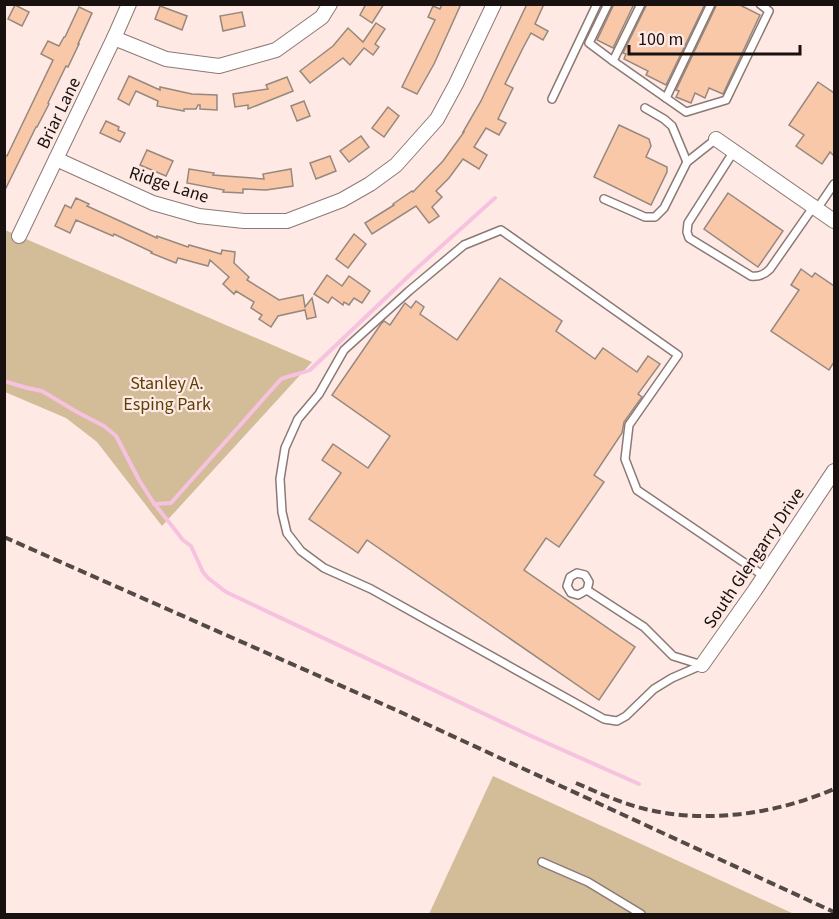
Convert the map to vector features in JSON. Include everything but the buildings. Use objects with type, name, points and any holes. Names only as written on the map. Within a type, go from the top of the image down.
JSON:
[{"type":"street","name":"Briar Lane","points":[[20,236],[129,4]]},
{"type":"street","points":[[114,38],[166,59],[219,66],[276,50],[322,17],[330,4]]},
{"type":"street","name":"Ridge Lane","points":[[56,159],[153,203],[199,216],[244,221],[287,221],[342,200],[370,184],[396,165],[437,119],[494,4]]},
{"type":"street","points":[[716,139],[834,221]]},
{"type":"street","name":"South Glengarry Drive","points":[[702,665],[834,471]]},
{"type":"lane","points":[[552,99],[597,4]]},
{"type":"lane","points":[[608,4],[589,43],[686,112],[726,100],[769,11],[760,4]]},
{"type":"lane","points":[[613,61],[641,4]]},
{"type":"lane","points":[[666,98],[711,4]]},
{"type":"lane","points":[[645,108],[672,126],[687,162]]},
{"type":"lane","points":[[604,199],[645,217],[655,217],[664,208],[687,162],[716,139]]},
{"type":"lane","points":[[734,151],[688,223],[687,232],[689,238],[751,276],[758,277],[766,274],[834,184]]},
{"type":"lane","points":[[702,665],[654,689],[626,716],[617,720],[604,719],[371,589],[324,568],[301,551],[287,533],[282,512],[280,479],[285,448],[298,420],[319,394],[344,350],[464,245],[501,230],[678,355],[629,425],[625,459],[637,490],[764,576]]},
{"type":"lane","points":[[587,590],[644,627],[673,656],[702,665]]},
{"type":"lane","points":[[542,862],[588,882],[641,915]]},
{"type":"green space","name":"Stanley A. Esping Park","points":[[5,230],[312,362],[162,526],[97,442],[66,418],[5,392]]},
{"type":"green space","points":[[493,776],[794,914],[429,914]]},
{"type":"waterway","points":[[154,504],[171,503],[281,379],[310,370],[495,198]]},
{"type":"waterway","points":[[4,381],[42,391],[104,426],[116,436],[153,502],[183,540],[191,546],[203,572],[226,592],[529,735],[639,784]]},
{"type":"railway","points":[[4,537],[396,710],[834,912]]},
{"type":"railway","points":[[576,783],[636,807],[693,816],[717,816],[765,810],[789,805],[834,789]]}]
